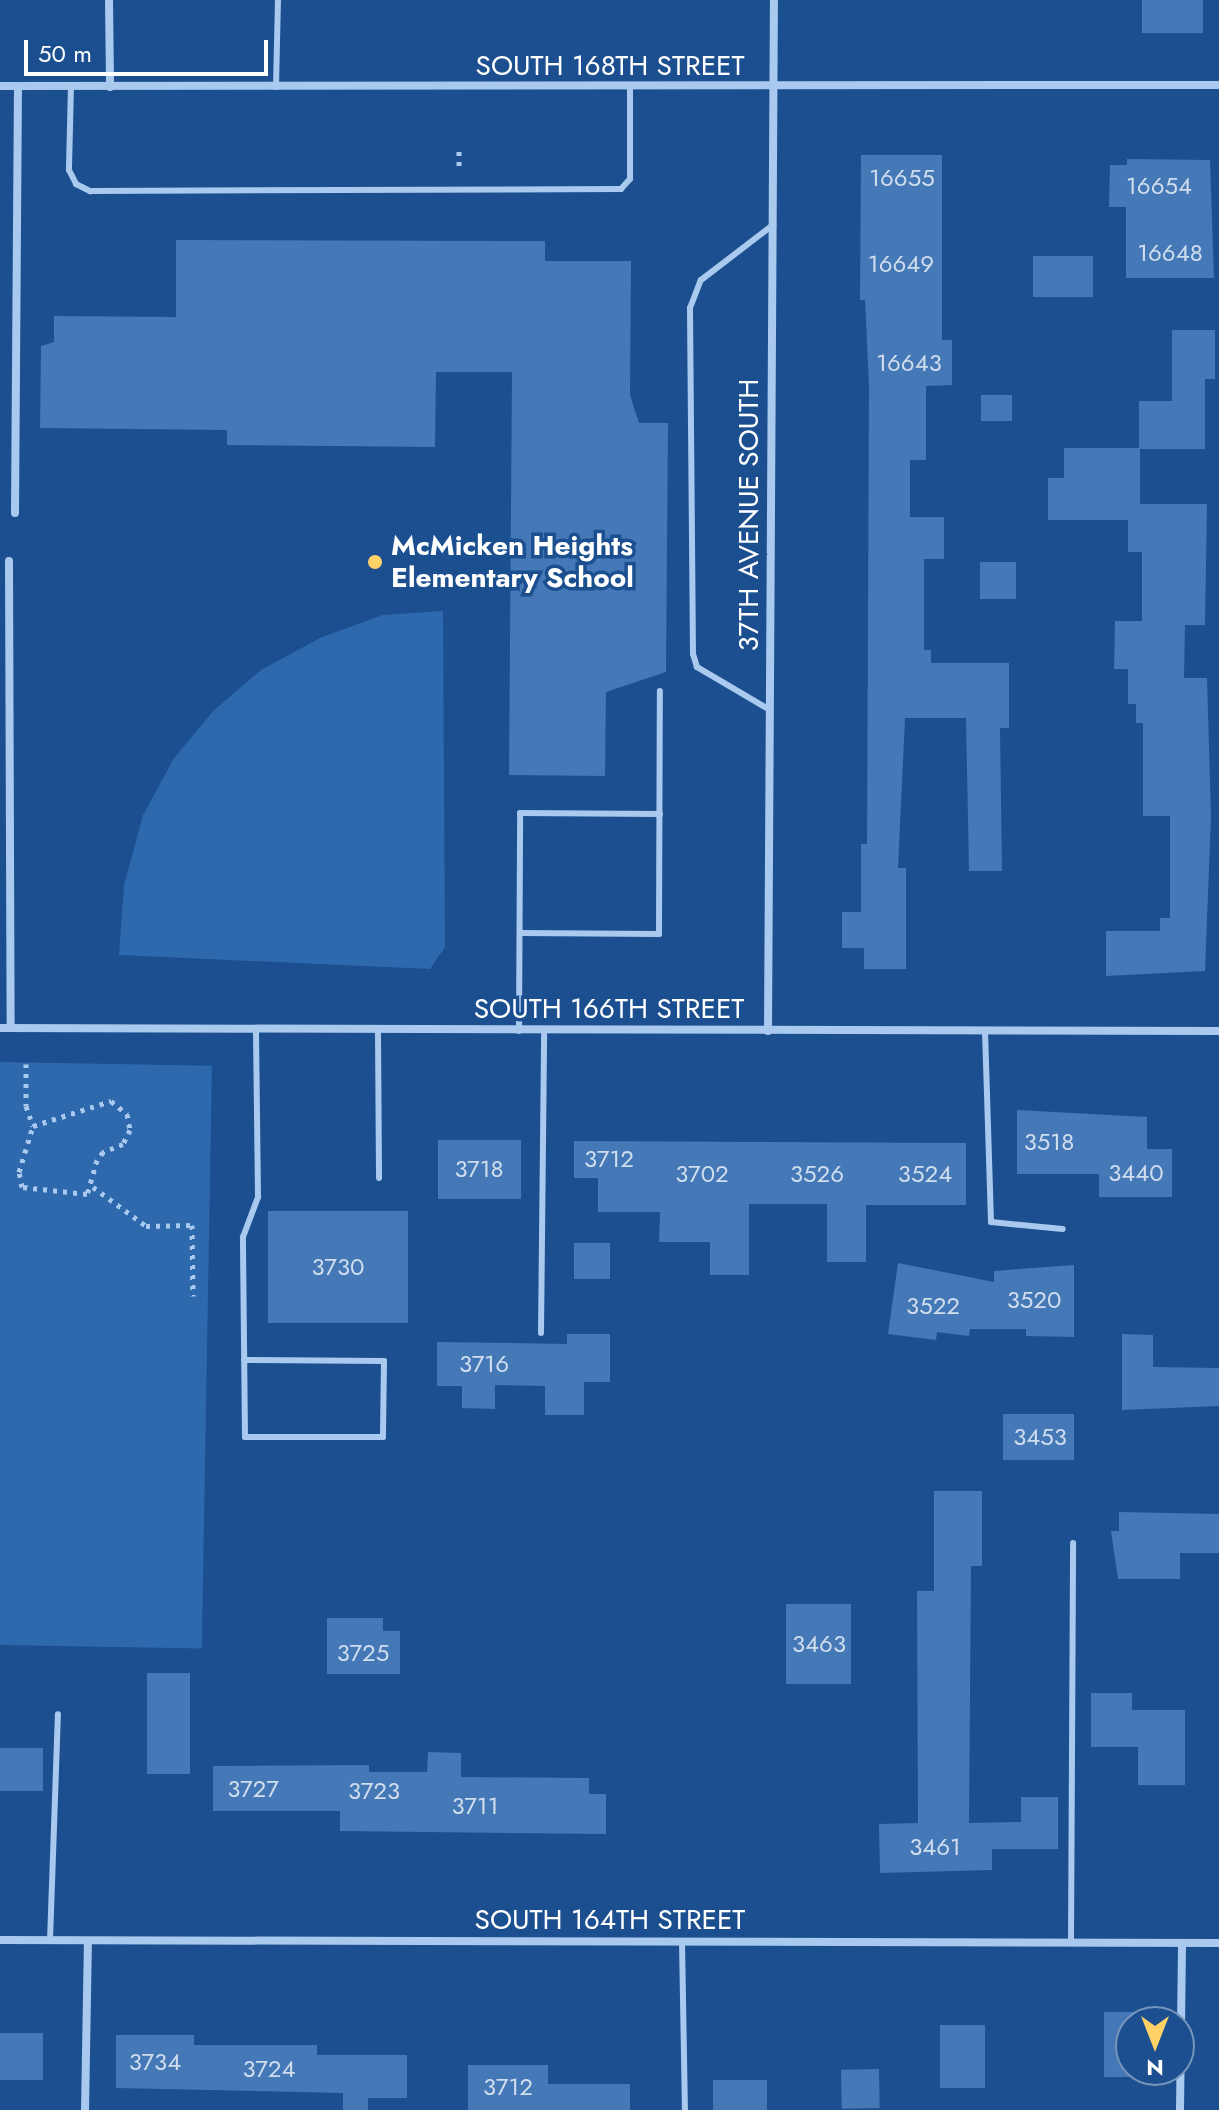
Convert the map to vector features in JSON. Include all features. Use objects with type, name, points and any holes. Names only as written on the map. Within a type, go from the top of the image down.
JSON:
[{"type":"street","points":[[109,0],[110,87]]},
{"type":"street","name":"37TH AVENUE SOUTH","points":[[768,1031],[774,0]]},
{"type":"street","name":"SOUTH 168TH STREET","points":[[0,86],[774,89],[1219,85]]},
{"type":"street","points":[[15,513],[18,86]]},
{"type":"street","points":[[9,561],[11,1028]]},
{"type":"street","name":"SOUTH 166TH STREET","points":[[0,1028],[256,1032],[1219,1031]]},
{"type":"street","name":"SOUTH 164TH STREET","points":[[0,1940],[1219,1943]]},
{"type":"street","points":[[85,2110],[88,1941]]},
{"type":"street","points":[[1180,2110],[1182,1943]]},
{"type":"lane","points":[[276,87],[278,0]]},
{"type":"lane","points":[[71,86],[69,170],[76,184],[90,191],[621,189],[630,179],[630,89]]},
{"type":"lane","points":[[770,710],[697,667],[693,654],[690,308],[701,280],[773,225]]},
{"type":"lane","points":[[520,933],[659,934],[660,691]]},
{"type":"lane","points":[[519,1031],[520,813],[660,814]]},
{"type":"lane","points":[[541,1333],[544,1031]]},
{"type":"lane","points":[[985,1031],[991,1222],[1063,1229]]},
{"type":"lane","points":[[244,1360],[384,1361],[383,1437],[245,1437],[244,1360],[243,1237],[258,1197],[256,1032]]},
{"type":"lane","points":[[378,1032],[379,1178]]},
{"type":"lane","points":[[1071,1943],[1073,1543]]},
{"type":"lane","points":[[50,1941],[58,1714]]},
{"type":"lane","points":[[682,1942],[685,2110]]},
{"type":"path","points":[[459,151],[459,175]]},
{"type":"path","points":[[26,1064],[26,1106],[33,1126],[19,1172],[22,1187],[79,1195],[93,1187]]},
{"type":"path","points":[[33,1126],[73,1116],[96,1102],[121,1105],[130,1130],[123,1144],[103,1152],[97,1160],[93,1187]]},
{"type":"path","points":[[93,1187],[146,1226],[192,1225],[193,1296]]},
{"type":"shaded area","points":[[443,611],[445,947],[430,969],[119,955],[124,885],[143,815],[174,758],[214,710],[261,670],[322,637],[383,615]]},
{"type":"shaded area","points":[[0,1062],[212,1066],[202,1649],[0,1645]]},
{"type":"building","points":[[1142,0],[1203,0],[1203,33],[1142,33]]},
{"type":"building","points":[[861,155],[942,155],[942,340],[952,340],[952,385],[926,386],[926,460],[910,460],[910,517],[944,517],[944,559],[924,559],[924,650],[931,650],[931,663],[1009,663],[1009,728],[1000,728],[1002,871],[969,871],[966,718],[905,718],[898,868],[906,868],[906,969],[864,969],[864,948],[842,948],[842,912],[861,912],[861,844],[867,844],[869,386],[865,300],[860,300]]},
{"type":"building","points":[[1127,159],[1210,160],[1214,278],[1126,278],[1126,207],[1109,207],[1110,165],[1127,165]]},
{"type":"building","points":[[176,240],[545,241],[545,261],[631,261],[630,395],[639,423],[668,423],[666,672],[606,692],[605,776],[509,775],[512,372],[436,372],[435,447],[227,445],[227,430],[40,428],[41,346],[54,342],[54,316],[176,317]]},
{"type":"building","points":[[1033,256],[1093,256],[1093,297],[1033,297]]},
{"type":"building","points":[[1172,330],[1215,330],[1215,379],[1205,379],[1205,449],[1140,449],[1140,504],[1207,504],[1205,625],[1185,625],[1184,678],[1207,678],[1211,816],[1205,971],[1106,976],[1106,931],[1160,931],[1160,918],[1170,918],[1170,816],[1143,816],[1143,723],[1136,723],[1136,704],[1128,704],[1128,669],[1114,669],[1115,621],[1142,621],[1142,552],[1128,552],[1128,520],[1048,520],[1048,478],[1064,478],[1064,448],[1139,448],[1139,401],[1172,401]]},
{"type":"building","points":[[981,395],[1012,395],[1012,421],[981,421]]},
{"type":"building","points":[[980,562],[1016,562],[1016,599],[980,599]]},
{"type":"building","points":[[1017,1110],[1147,1117],[1147,1149],[1172,1149],[1172,1197],[1099,1197],[1099,1174],[1017,1174]]},
{"type":"building","points":[[438,1140],[521,1140],[521,1199],[438,1199]]},
{"type":"building","points":[[574,1141],[966,1143],[966,1205],[866,1205],[866,1262],[827,1262],[827,1204],[749,1204],[749,1275],[710,1275],[710,1242],[659,1242],[660,1212],[598,1212],[598,1178],[574,1178]]},
{"type":"building","points":[[268,1211],[408,1211],[408,1323],[268,1323]]},
{"type":"building","points":[[574,1243],[610,1243],[610,1279],[574,1279]]},
{"type":"building","points":[[898,1263],[994,1282],[994,1271],[1074,1265],[1074,1337],[1026,1336],[1026,1329],[970,1329],[969,1336],[937,1332],[936,1340],[888,1334]]},
{"type":"building","points":[[567,1334],[610,1334],[610,1382],[584,1382],[584,1415],[545,1415],[545,1386],[495,1385],[495,1409],[462,1408],[462,1386],[437,1386],[437,1342],[567,1344]]},
{"type":"building","points":[[1122,1334],[1153,1335],[1153,1367],[1219,1368],[1219,1406],[1122,1410]]},
{"type":"building","points":[[1003,1414],[1074,1414],[1074,1460],[1003,1460]]},
{"type":"building","points":[[934,1491],[982,1491],[982,1566],[971,1566],[969,1823],[1021,1822],[1021,1797],[1058,1797],[1058,1849],[992,1849],[992,1870],[880,1873],[879,1824],[918,1823],[917,1591],[934,1591]]},
{"type":"building","points":[[1119,1512],[1219,1514],[1219,1553],[1180,1553],[1180,1579],[1118,1579],[1111,1531],[1119,1531]]},
{"type":"building","points":[[786,1604],[851,1604],[851,1684],[786,1684]]},
{"type":"building","points":[[327,1618],[383,1618],[383,1631],[400,1631],[400,1674],[327,1674]]},
{"type":"building","points":[[147,1673],[190,1673],[190,1774],[147,1774]]},
{"type":"building","points":[[1091,1693],[1132,1693],[1132,1710],[1185,1710],[1185,1785],[1138,1785],[1138,1747],[1091,1747]]},
{"type":"building","points":[[0,1748],[43,1748],[43,1791],[0,1791]]},
{"type":"building","points":[[428,1752],[461,1753],[461,1777],[589,1778],[589,1794],[606,1794],[606,1834],[340,1831],[340,1811],[213,1811],[213,1766],[369,1765],[369,1772],[427,1772]]},
{"type":"building","points":[[1104,2012],[1115,2012],[1115,2077],[1104,2077]]},
{"type":"building","points":[[940,2025],[985,2025],[985,2088],[940,2088]]},
{"type":"building","points":[[0,2033],[43,2033],[43,2080],[0,2080]]},
{"type":"building","points":[[116,2035],[194,2035],[194,2045],[317,2045],[317,2055],[407,2055],[407,2098],[368,2098],[368,2110],[343,2110],[343,2093],[116,2088]]},
{"type":"building","points":[[468,2065],[548,2065],[548,2084],[630,2084],[630,2110],[468,2110]]},
{"type":"building","points":[[879,2069],[880,2108],[842,2109],[841,2070]]},
{"type":"building","points":[[713,2080],[767,2080],[767,2110],[713,2110]]},
{"type":"place","name":"McMicken Heights Elementary School","points":[[375,562]]}]
